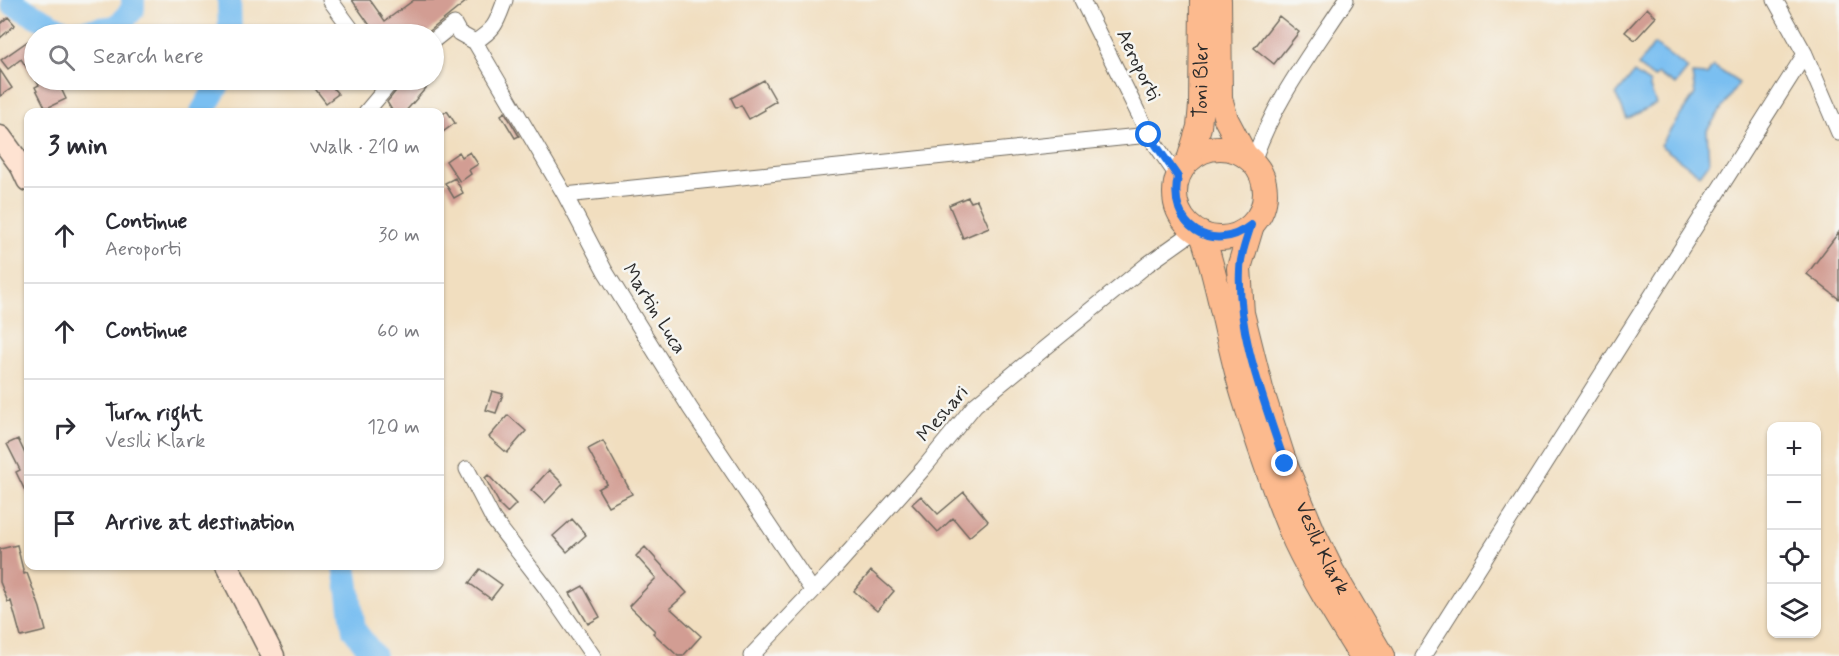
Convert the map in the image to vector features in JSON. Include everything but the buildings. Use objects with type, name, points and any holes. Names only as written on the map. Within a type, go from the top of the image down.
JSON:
[{"type":"main road","name":"Toni Bler","points":[[1184,169],[1199,127],[1202,0]]},
{"type":"main road","name":"Toni Bler","points":[[1219,0],[1220,98],[1226,119],[1249,158]]},
{"type":"main road","points":[[1216,148],[1236,151],[1249,158],[1259,170],[1265,189],[1263,208],[1251,225],[1234,235],[1224,237],[1199,232],[1188,224],[1178,207],[1176,197],[1184,169],[1206,150],[1216,148]]},
{"type":"main road","name":"Veslli Klark","points":[[1251,225],[1239,268],[1242,313],[1261,389],[1285,464],[1314,534],[1332,571],[1382,656]]},
{"type":"main road","name":"Veslli Klark","points":[[1199,232],[1210,258],[1244,394],[1281,505],[1314,578],[1361,656]]},
{"type":"street","points":[[330,0],[346,24]]},
{"type":"street","points":[[444,32],[454,24],[459,33],[475,42],[488,34],[497,22],[505,0]]},
{"type":"street","name":"Aeroporti","points":[[1082,0],[1149,135],[1184,169]]},
{"type":"street","points":[[1249,158],[1277,105],[1346,0]]},
{"type":"street","points":[[1775,0],[1805,54],[1839,133]]},
{"type":"street","name":"Martin Luca","points":[[475,42],[565,195],[605,271],[690,408],[812,590]]},
{"type":"street","points":[[1424,656],[1805,54]]},
{"type":"street","points":[[369,108],[385,90]]},
{"type":"street","points":[[565,195],[1149,135]]},
{"type":"street","points":[[0,137],[24,171]]},
{"type":"street","name":"Meshari","points":[[752,656],[916,477],[975,405],[1148,264],[1199,232]]},
{"type":"street","points":[[467,469],[493,519],[546,588],[593,656]]},
{"type":"street","points":[[229,570],[273,656]]},
{"type":"water","points":[[1654,44],[1688,69],[1675,85],[1658,74],[1654,78],[1638,66]]},
{"type":"water","points":[[1713,66],[1739,83],[1707,130],[1709,163],[1700,175],[1660,145],[1695,94],[1692,74],[1707,75]]},
{"type":"water","points":[[1634,73],[1650,84],[1656,104],[1627,119],[1616,95]]},
{"type":"waterway","points":[[13,0],[13,4],[51,24]]},
{"type":"waterway","points":[[120,24],[133,9],[133,0]]},
{"type":"waterway","points":[[229,0],[230,24]]},
{"type":"waterway","points":[[204,108],[215,90]]},
{"type":"waterway","points":[[346,570],[354,630],[374,656]]},
{"type":"route","points":[[1149,135],[1178,177],[1176,187],[1178,207],[1188,224],[1202,234],[1214,237],[1234,235],[1251,225],[1239,268],[1242,313],[1250,353],[1285,464]]}]
